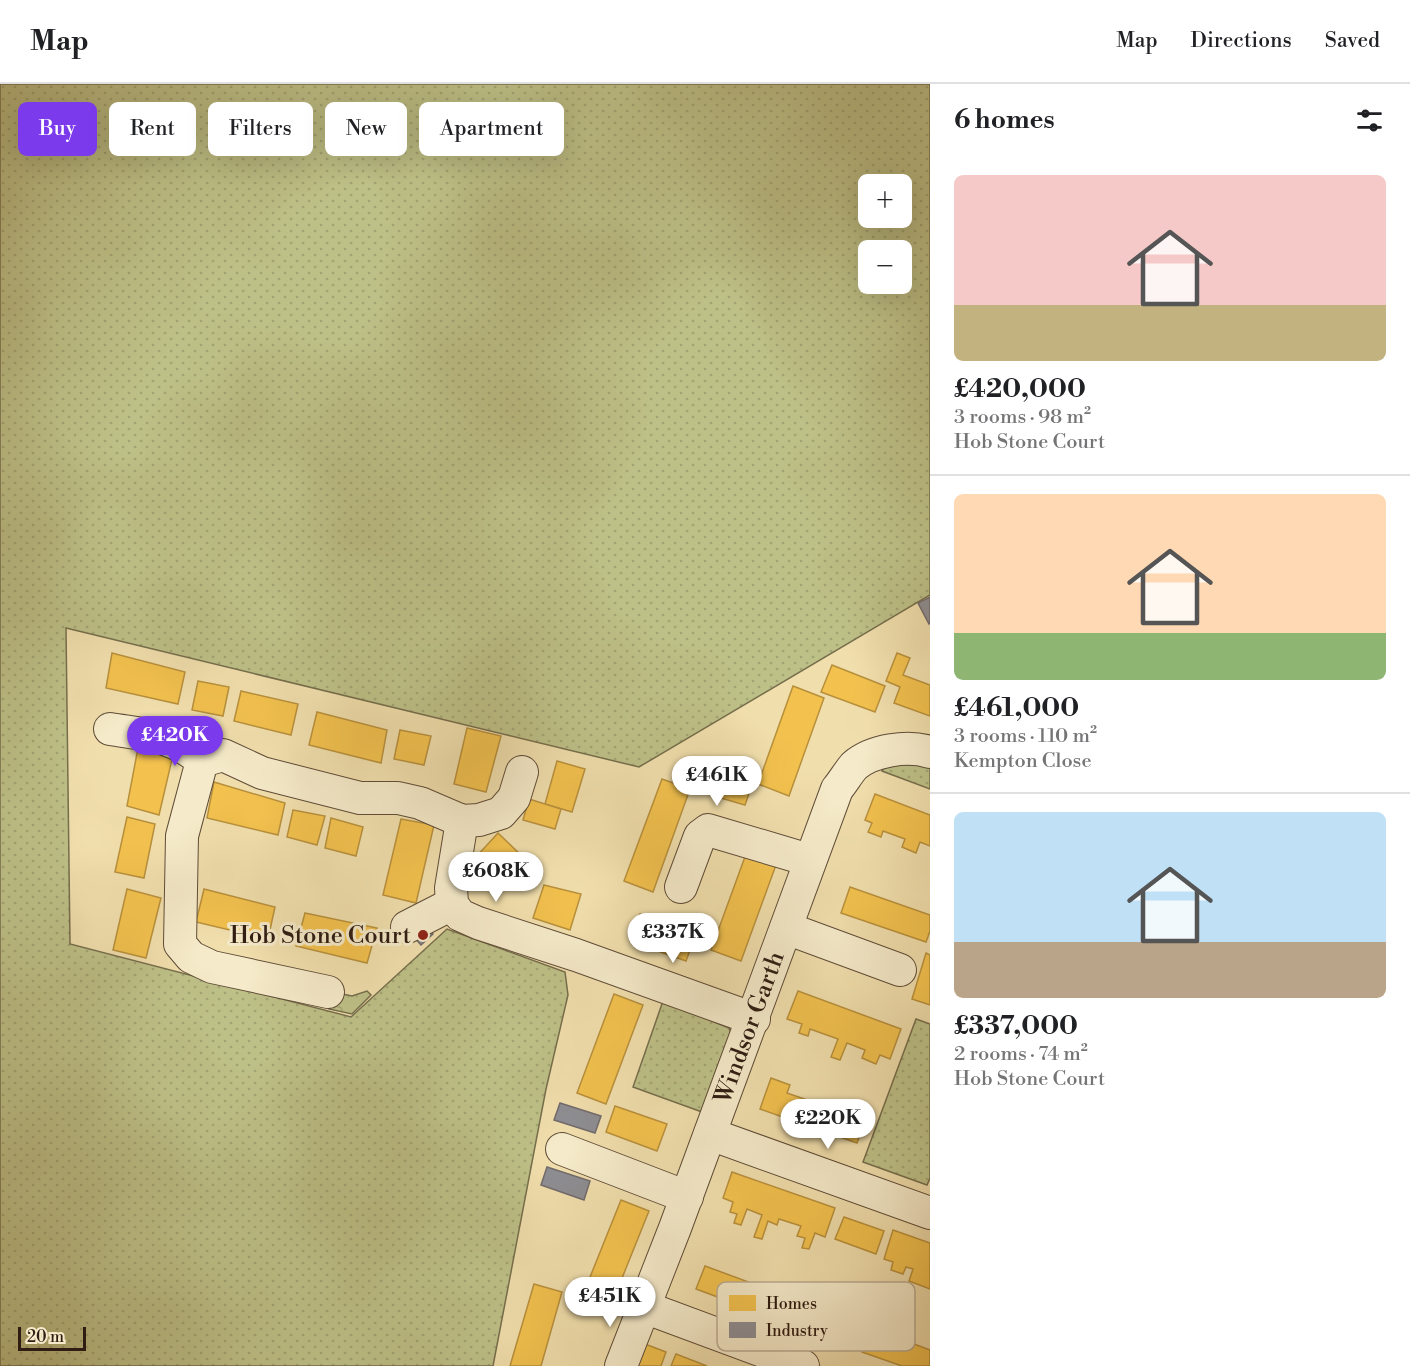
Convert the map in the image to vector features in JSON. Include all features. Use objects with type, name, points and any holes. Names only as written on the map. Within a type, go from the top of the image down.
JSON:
[{"type":"street","points":[[110,729],[165,738],[186,747],[202,761]]},
{"type":"street","name":"Windsor Garth","points":[[621,1366],[687,1197],[837,789],[855,765],[877,754],[903,748],[930,752]]},
{"type":"street","points":[[202,761],[223,755],[262,773],[360,798],[398,798],[420,803],[462,821],[479,820],[501,813],[514,798],[522,772]]},
{"type":"street","points":[[202,761],[182,836],[180,944],[192,957],[213,967],[328,992]]},
{"type":"street","points":[[462,821],[455,855],[452,904],[460,915],[753,1019]]},
{"type":"street","points":[[681,887],[700,836],[708,830],[809,860]]},
{"type":"street","points":[[407,927],[452,904]]},
{"type":"street","points":[[786,928],[900,970]]},
{"type":"street","points":[[710,1134],[930,1213]]},
{"type":"street","points":[[562,1149],[687,1197]]},
{"type":"street","points":[[644,1307],[717,1334]]},
{"type":"street","points":[[763,1351],[803,1366]]},
{"type":"green space","points":[[0,84],[930,84],[930,595],[639,767],[66,628],[70,944],[351,1017],[447,929],[565,972],[568,995],[546,1089],[493,1366],[0,1366]]},
{"type":"green space","points":[[897,762],[930,764],[930,789],[882,771],[885,766]]},
{"type":"green space","points":[[367,991],[371,995],[352,1014],[329,1009],[332,992],[352,996]]},
{"type":"green space","points":[[663,1001],[729,1028],[731,1033],[702,1112],[633,1087]]},
{"type":"green space","points":[[916,1019],[930,1024],[930,1178],[927,1185],[863,1162]]},
{"type":"building: Homes","points":[[112,653],[185,672],[178,704],[106,688]]},
{"type":"building: Homes","points":[[897,653],[910,658],[903,675],[930,685],[930,716],[894,703],[900,687],[886,681]]},
{"type":"building: Homes","points":[[832,665],[885,686],[875,712],[821,692]]},
{"type":"building: Homes","points":[[198,681],[229,687],[223,716],[192,710]]},
{"type":"building: Homes","points":[[793,686],[824,698],[789,796],[758,784]]},
{"type":"building: Homes","points":[[241,691],[298,704],[291,735],[234,721]]},
{"type":"building: Homes","points":[[317,712],[387,730],[381,763],[309,745]]},
{"type":"building: Homes","points":[[467,728],[501,736],[486,792],[454,784]]},
{"type":"building: Homes","points":[[400,730],[431,736],[424,765],[394,759]]},
{"type":"building: Homes","points":[[138,748],[173,755],[159,815],[127,806]]},
{"type":"building: Homes","points":[[557,761],[585,769],[572,812],[545,804]]},
{"type":"building: Homes","points":[[701,761],[754,779],[745,805],[690,789]]},
{"type":"building: Homes","points":[[662,779],[690,789],[653,892],[624,881]]},
{"type":"building: Homes","points":[[214,782],[285,803],[278,835],[207,818]]},
{"type":"building: Homes","points":[[875,794],[930,815],[930,846],[920,842],[916,853],[902,847],[905,839],[883,831],[881,837],[868,832],[872,823],[865,820]]},
{"type":"building: Homes","points":[[529,799],[561,809],[555,829],[523,820]]},
{"type":"building: Homes","points":[[293,810],[325,816],[317,845],[287,837]]},
{"type":"building: Homes","points":[[127,817],[155,824],[144,878],[115,872]]},
{"type":"building: Homes","points":[[331,818],[363,827],[356,856],[325,848]]},
{"type":"building: Homes","points":[[401,819],[434,825],[416,903],[383,895]]},
{"type":"building: Homes","points":[[498,833],[526,860],[502,883],[475,858]]},
{"type":"building: Homes","points":[[746,854],[776,865],[741,961],[711,950]]},
{"type":"building: Homes","points":[[544,885],[581,894],[570,930],[533,918]]},
{"type":"building: Homes","points":[[850,887],[930,915],[930,931],[926,942],[841,913]]},
{"type":"building: Homes","points":[[127,889],[161,898],[146,958],[113,950]]},
{"type":"building: Homes","points":[[204,889],[275,907],[268,939],[196,922]]},
{"type":"building: Homes","points":[[305,913],[377,928],[367,963],[296,946]]},
{"type":"building: Homes","points":[[640,914],[696,934],[686,961],[630,941]]},
{"type":"building: Homes","points":[[926,953],[930,955],[930,1005],[912,999]]},
{"type":"building: Homes","points":[[798,991],[901,1029],[890,1059],[880,1055],[876,1064],[862,1058],[865,1050],[847,1043],[840,1060],[831,1057],[838,1039],[810,1029],[808,1036],[799,1033],[802,1024],[787,1019]]},
{"type":"building: Homes","points":[[614,994],[643,1005],[606,1104],[577,1093]]},
{"type":"building: Homes","points":[[771,1078],[790,1085],[787,1093],[865,1120],[857,1143],[760,1109]]},
{"type":"building: Homes","points":[[615,1106],[667,1124],[657,1151],[606,1132]]},
{"type":"building: Homes","points":[[732,1172],[835,1208],[825,1237],[815,1233],[809,1249],[802,1248],[805,1238],[797,1236],[801,1226],[779,1219],[777,1225],[768,1221],[762,1239],[754,1237],[762,1215],[747,1209],[741,1225],[734,1223],[737,1214],[730,1212],[733,1202],[723,1198]]},
{"type":"building: Homes","points":[[621,1200],[649,1211],[610,1308],[582,1297]]},
{"type":"building: Homes","points":[[844,1217],[884,1231],[876,1254],[835,1239]]},
{"type":"building: Homes","points":[[893,1230],[930,1243],[930,1289],[909,1281],[913,1269],[906,1267],[903,1274],[891,1270],[893,1262],[884,1259]]},
{"type":"building: Homes","points":[[705,1266],[748,1282],[717,1282],[717,1297],[696,1289]]},
{"type":"building: Homes","points":[[534,1284],[562,1292],[541,1366],[510,1366]]},
{"type":"building: Homes","points":[[645,1344],[666,1352],[661,1366],[638,1366]]},
{"type":"building: Homes","points":[[915,1344],[930,1350],[930,1366],[902,1366],[862,1352],[915,1351]]},
{"type":"building: Homes","points":[[676,1354],[707,1366],[671,1366]]},
{"type":"building: Industry","points":[[930,597],[930,623],[929,624],[918,603]]},
{"type":"building: Industry","name":"Hob Stone Court","points":[[425,926],[433,934],[421,945],[413,936]]},
{"type":"building: Industry","points":[[560,1103],[601,1116],[595,1133],[554,1120]]},
{"type":"building: Industry","points":[[547,1167],[590,1181],[584,1200],[541,1185]]},
{"type":"place","name":"Hob Stone Court","points":[[423,935]]}]
